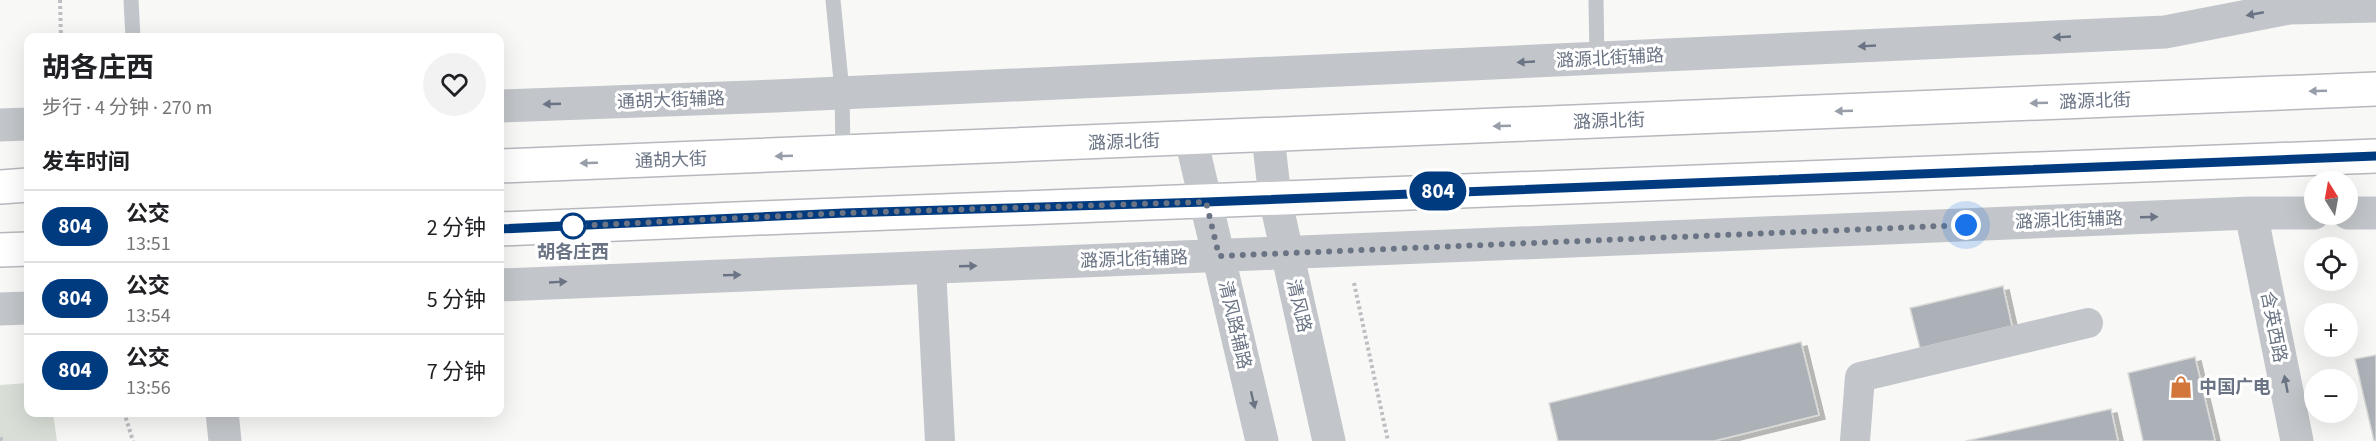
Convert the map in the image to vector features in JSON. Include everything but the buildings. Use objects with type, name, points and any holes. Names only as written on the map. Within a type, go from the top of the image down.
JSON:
[{"type":"main road","name":"潞源北街","points":[[843,153],[2376,89]]},
{"type":"main road","name":"通胡大街","points":[[504,166],[843,153]]},
{"type":"main road","points":[[504,229],[844,213],[1206,202],[2376,156]]},
{"type":"main road","points":[[0,187],[24,185]]},
{"type":"main road","points":[[0,250],[24,249]]},
{"type":"street","name":"潞源北街辅路","points":[[842,91],[2165,32],[2289,8],[2376,6]]},
{"type":"street","name":"通胡大街辅路","points":[[504,106],[842,91]]},
{"type":"street","points":[[0,125],[24,124]]},
{"type":"street","name":"清风路","points":[[1268,136],[1275,198],[1329,441]]},
{"type":"street","name":"清风路辅路","points":[[1191,139],[1262,441]]},
{"type":"street","name":"潞源北街辅路","points":[[504,285],[2251,213],[2304,213]]},
{"type":"street","name":"含英西路","points":[[2251,213],[2297,441]]},
{"type":"street","points":[[2358,213],[2376,213]]},
{"type":"street","points":[[931,268],[940,441]]},
{"type":"street","points":[[0,309],[24,308]]},
{"type":"street","points":[[1856,441],[1860,377],[2088,324]]},
{"type":"street","points":[[223,417],[225,441]]},
{"type":"lane","points":[[131,0],[133,33]]},
{"type":"lane","points":[[833,0],[842,91],[843,153]]},
{"type":"lane","points":[[1596,0],[1597,59]]},
{"type":"path","points":[[60,0],[61,33]]},
{"type":"path","points":[[1347,250],[1388,441]]},
{"type":"path","points":[[126,417],[133,441]]},
{"type":"shaded area","points":[[24,383],[24,417],[54,417],[57,441],[0,441],[0,385]]},
{"type":"bus line","name":"804","points":[[504,229],[844,213],[1206,202],[2376,156]]},
{"type":"place","name":"胡各庄西","points":[[573,226]]},
{"type":"place","name":"中国广电","points":[[2181,387]]},
{"type":"route","points":[[573,226],[844,213],[1206,202],[1219,256],[1966,225]]}]
